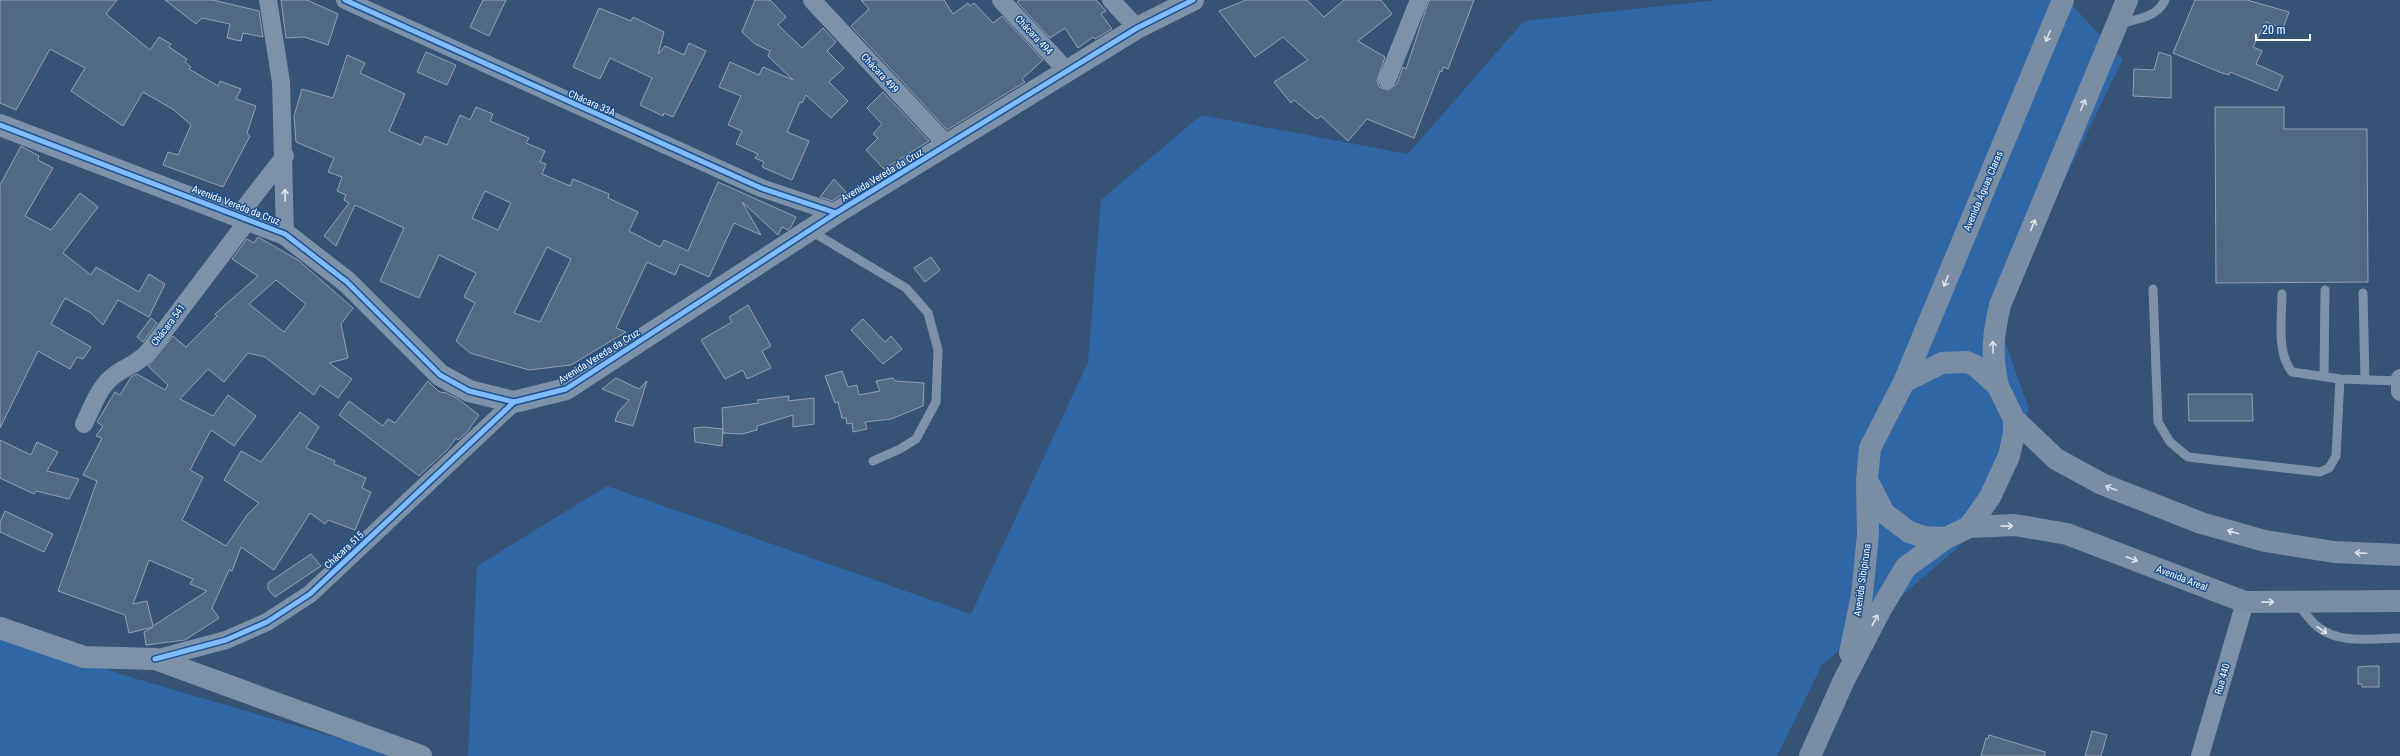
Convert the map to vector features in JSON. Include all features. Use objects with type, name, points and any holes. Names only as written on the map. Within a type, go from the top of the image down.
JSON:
[{"type":"main road","name":"Avenida Águas Claras","points":[[1867,480],[1870,448],[1904,382],[2063,0]]},
{"type":"main road","points":[[2127,0],[2000,305],[1993,337],[1993,362],[1998,386],[2014,418],[2056,459],[2102,484],[2201,523],[2265,541],[2334,552],[2400,555]]},
{"type":"main road","points":[[1904,382],[1942,363],[1959,361],[1976,366],[1998,386]]},
{"type":"main road","points":[[1968,526],[1990,496],[2009,456],[2014,434],[2014,418]]},
{"type":"main road","points":[[1867,480],[1884,513],[1909,532],[1946,538]]},
{"type":"main road","name":"Avenida Sibipiruna","points":[[1844,680],[1862,595],[1868,535],[1867,480]]},
{"type":"main road","name":"Avenida Areal","points":[[1968,526],[2016,525],[2067,534],[2244,602],[2400,601]]},
{"type":"main road","name":"Avenida Sibipiruna","points":[[1810,756],[1844,680],[1882,607],[1906,567],[1946,538],[1968,526]]},
{"type":"street","points":[[268,0],[281,82],[285,234]]},
{"type":"street","name":"Chácara 33A","points":[[345,0],[761,188],[836,213]]},
{"type":"street","name":"Chácara 499","points":[[812,0],[948,146]]},
{"type":"street","name":"Chácara 494","points":[[1001,0],[1067,71]]},
{"type":"street","points":[[1111,0],[1137,28]]},
{"type":"street","name":"Avenida Vereda da Cruz","points":[[0,125],[244,217],[285,234],[347,282],[440,374],[469,391],[514,402],[566,389],[836,213],[948,146],[1137,28],[1193,0]]},
{"type":"street","points":[[1387,80],[1419,0]]},
{"type":"street","name":"Chácara 541","points":[[84,424],[104,386],[119,372],[135,365],[149,351],[244,217],[284,156]]},
{"type":"street","points":[[2400,380],[2400,392]]},
{"type":"street","name":"Chácara 515","points":[[155,659],[226,640],[267,622],[310,594],[514,402]]},
{"type":"street","name":"Rua 440","points":[[2200,756],[2244,602]]},
{"type":"street","points":[[0,628],[84,657],[155,659],[421,756]]},
{"type":"lane","points":[[2116,24],[2154,14],[2162,7],[2165,0]]},
{"type":"lane","points":[[810,230],[906,288],[928,313],[938,350],[936,402],[916,439],[900,449],[873,461]]},
{"type":"lane","points":[[2153,289],[2158,422],[2170,442],[2188,457],[2320,472],[2329,468],[2336,456],[2340,379]]},
{"type":"lane","points":[[2324,377],[2325,290]]},
{"type":"lane","points":[[2363,292],[2365,380]]},
{"type":"lane","points":[[2282,294],[2282,354],[2286,365],[2292,372],[2340,379],[2400,380]]},
{"type":"lane","points":[[2296,601],[2317,627],[2331,636],[2345,638],[2400,638]]},
{"type":"shaded area","points":[[1717,0],[2067,0],[2123,59],[1997,319],[2029,409],[1987,522],[1822,665],[1777,756],[468,756],[477,566],[607,486],[971,614],[1088,362],[1101,200],[1201,115],[1408,154],[1524,21]]},
{"type":"shaded area","points":[[0,626],[120,674],[399,756],[0,756]]},
{"type":"building","points":[[0,0],[117,0],[106,14],[150,50],[159,37],[171,44],[169,47],[187,59],[185,62],[191,67],[189,69],[218,86],[220,81],[241,89],[236,99],[256,106],[247,133],[250,136],[223,187],[163,165],[168,152],[178,155],[191,125],[174,110],[143,92],[123,126],[71,91],[85,68],[50,49],[16,110],[0,103]]},
{"type":"building","points":[[165,0],[213,0],[259,11],[263,37],[243,33],[241,41],[227,38],[230,24],[202,18],[196,24]]},
{"type":"building","points":[[281,0],[307,0],[338,14],[328,45],[304,37],[286,38]]},
{"type":"building","points":[[483,0],[506,0],[489,36],[470,27]]},
{"type":"building","points":[[755,0],[770,0],[786,17],[778,25],[802,48],[823,28],[836,42],[827,51],[844,68],[829,82],[848,101],[831,118],[806,95],[802,103],[800,102],[787,132],[809,141],[792,180],[762,167],[764,162],[755,158],[758,154],[736,144],[742,131],[728,125],[741,96],[719,87],[730,62],[759,75],[763,67],[793,80],[768,56],[770,51],[755,44],[742,32]]},
{"type":"building","points":[[861,0],[944,0],[953,14],[968,3],[970,6],[974,3],[993,23],[1002,16],[1043,60],[1022,79],[1025,82],[947,130],[851,26],[869,9]]},
{"type":"building","points":[[1019,0],[1096,0],[1106,11],[1101,14],[1112,29],[1095,39],[1093,37],[1078,48],[1065,28],[1050,38],[1017,2]]},
{"type":"building","points":[[1246,0],[1307,0],[1324,17],[1344,0],[1381,0],[1392,14],[1358,41],[1385,57],[1377,81],[1379,87],[1388,90],[1397,84],[1403,67],[1406,69],[1429,0],[1474,0],[1448,69],[1443,67],[1442,72],[1440,71],[1414,138],[1367,119],[1348,141],[1321,116],[1317,119],[1294,100],[1291,103],[1274,82],[1308,60],[1283,37],[1255,57],[1219,11]]},
{"type":"building","points":[[2195,0],[2247,0],[2289,12],[2283,28],[2266,22],[2253,47],[2262,51],[2256,64],[2283,76],[2277,91],[2230,72],[2229,75],[2222,73],[2173,53]]},
{"type":"building","points":[[599,8],[631,21],[633,17],[664,32],[658,54],[665,46],[684,55],[689,43],[706,51],[673,117],[664,113],[663,116],[640,105],[652,78],[610,58],[600,79],[573,67]]},
{"type":"building","points":[[426,52],[456,65],[447,85],[417,72]]},
{"type":"building","points":[[2159,52],[2171,56],[2171,98],[2133,96],[2134,69],[2154,70]]},
{"type":"building","points":[[347,55],[365,63],[360,73],[405,94],[389,131],[421,145],[425,136],[447,145],[460,115],[470,120],[476,107],[493,114],[490,121],[529,138],[526,143],[545,151],[540,162],[546,164],[542,174],[570,186],[573,179],[609,194],[608,198],[638,212],[629,231],[660,247],[664,240],[688,251],[718,182],[796,217],[788,230],[782,227],[778,235],[742,202],[761,235],[734,223],[709,277],[680,264],[675,275],[647,262],[616,328],[626,332],[571,365],[529,370],[470,353],[456,341],[475,303],[464,297],[476,273],[439,255],[419,298],[380,281],[404,228],[355,205],[336,246],[324,236],[349,203],[344,200],[346,195],[337,191],[342,177],[328,172],[334,158],[296,142],[294,116],[302,89],[333,98]],"holes":[[[485,191],[511,203],[498,230],[472,218]],[[547,247],[571,259],[540,322],[514,313]]]},
{"type":"building","points":[[883,92],[929,141],[884,169],[866,150],[878,138],[873,134],[882,124],[867,108]]},
{"type":"building","points":[[2215,107],[2284,107],[2284,129],[2367,129],[2368,282],[2216,283]]},
{"type":"building","points":[[21,146],[39,156],[38,160],[53,168],[25,216],[51,230],[80,193],[98,207],[63,253],[91,275],[96,267],[139,292],[149,274],[165,284],[149,317],[118,300],[103,325],[91,313],[65,298],[51,324],[91,347],[83,359],[77,357],[70,369],[38,351],[0,428],[0,185]]},
{"type":"building","points":[[834,179],[846,192],[832,201],[820,197]]},
{"type":"building","points":[[258,237],[298,260],[353,308],[341,324],[348,358],[329,363],[352,379],[338,398],[320,385],[314,395],[265,357],[248,353],[224,382],[208,369],[180,399],[213,416],[228,395],[256,416],[234,446],[211,430],[190,470],[203,477],[182,520],[226,546],[247,515],[259,503],[224,480],[241,451],[261,462],[300,412],[319,427],[306,448],[335,461],[334,464],[366,478],[362,488],[371,492],[355,530],[328,520],[325,524],[310,513],[274,570],[241,547],[232,571],[229,570],[212,608],[219,618],[185,640],[146,645],[144,632],[153,627],[129,633],[125,615],[58,591],[97,481],[83,475],[102,438],[96,436],[103,426],[97,422],[115,392],[120,395],[131,377],[137,374],[165,390],[168,385],[148,366],[173,336],[186,347],[217,316],[215,314],[258,276],[232,259],[247,239],[254,243]],"holes":[[[276,280],[306,304],[284,332],[249,304]],[[149,560],[193,579],[190,584],[207,591],[153,626],[147,601],[133,604]]]},
{"type":"building","points":[[931,257],[940,270],[925,282],[914,268]]},
{"type":"building","points":[[748,305],[771,346],[762,351],[771,368],[747,379],[743,370],[725,379],[701,340],[732,322],[729,317]]},
{"type":"building","points":[[151,318],[157,323],[143,342],[137,337]]},
{"type":"building","points":[[863,319],[885,342],[891,336],[902,349],[883,364],[851,330]]},
{"type":"building","points":[[842,371],[848,387],[857,385],[859,395],[880,391],[876,381],[893,378],[895,381],[924,383],[923,406],[891,419],[865,422],[867,429],[853,432],[852,423],[847,424],[846,418],[842,418],[838,402],[835,403],[825,376]]},
{"type":"building","points":[[616,378],[639,389],[647,381],[633,426],[615,421],[618,412],[629,400],[602,389]]},
{"type":"building","points":[[428,381],[438,391],[444,392],[458,399],[479,415],[467,432],[458,440],[456,438],[448,449],[419,476],[339,415],[349,401],[383,426],[388,419],[395,423]]},
{"type":"building","points":[[2188,394],[2252,394],[2253,421],[2189,421]]},
{"type":"building","points":[[789,396],[788,401],[814,398],[814,424],[793,427],[793,415],[757,426],[757,430],[742,434],[723,433],[722,408],[759,403],[757,400]]},
{"type":"building","points":[[704,427],[723,429],[722,446],[695,442],[694,428]]},
{"type":"building","points":[[0,440],[31,455],[37,442],[58,452],[47,471],[79,479],[69,499],[36,491],[34,494],[0,478]]},
{"type":"building","points":[[5,511],[53,534],[44,552],[0,532],[0,522]]},
{"type":"building","points":[[311,554],[321,566],[275,597],[268,589],[268,583]]},
{"type":"building","points":[[2379,666],[2379,687],[2362,687],[2362,684],[2358,684],[2358,667]]},
{"type":"building","points":[[2092,731],[2107,735],[2101,756],[2085,756]]},
{"type":"building","points":[[1989,735],[2045,752],[2045,756],[1981,756],[1986,738],[1988,739]]},
{"type":"cycle path","points":[[345,0],[761,188],[836,213]]},
{"type":"cycle path","points":[[0,125],[285,234],[347,282],[440,375],[469,391],[514,402],[566,389],[836,213],[1137,28],[1193,0]]},
{"type":"cycle path","points":[[155,659],[226,640],[267,622],[310,594],[514,402]]}]
